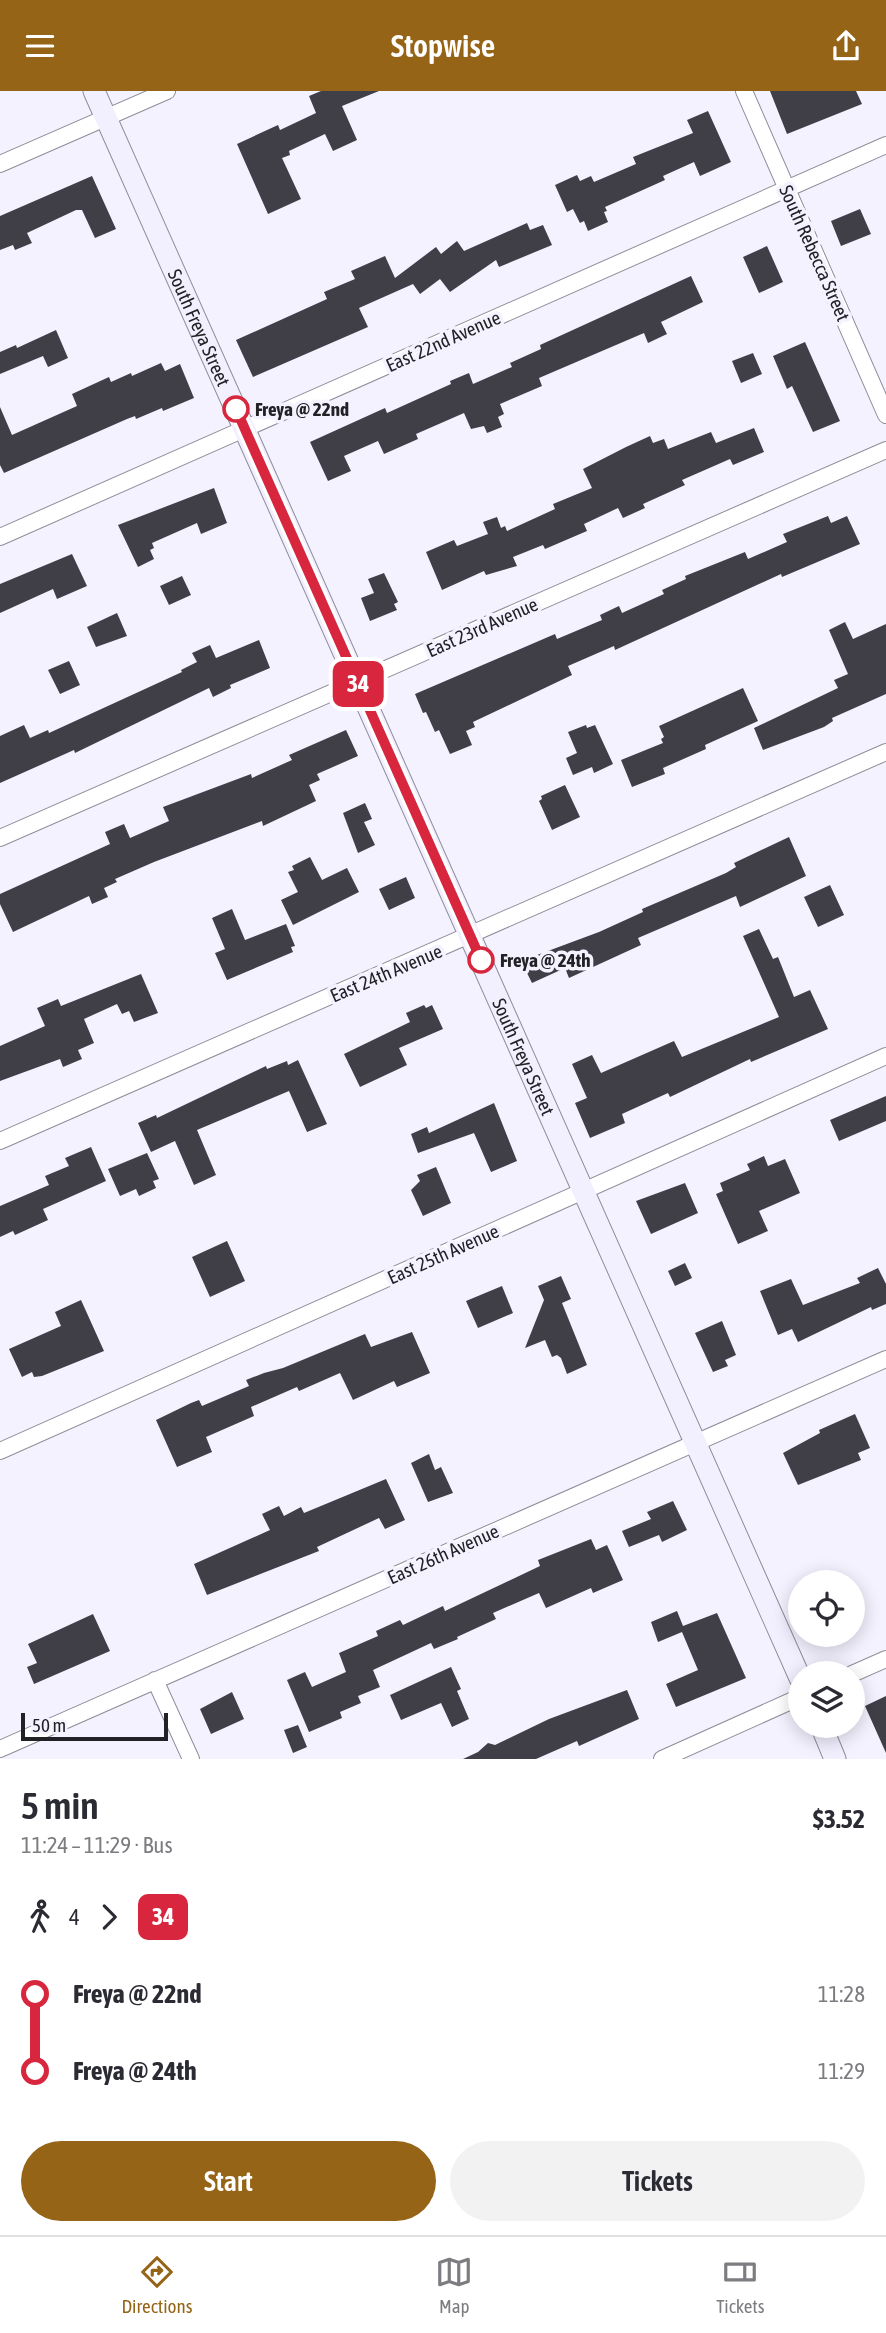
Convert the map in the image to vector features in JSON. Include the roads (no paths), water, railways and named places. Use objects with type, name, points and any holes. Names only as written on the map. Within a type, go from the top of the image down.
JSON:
[{"type":"main road","name":"South Freya Street","points":[[94,91],[792,1661]]},
{"type":"main road","points":[[826,1738],[835,1759]]},
{"type":"street","points":[[0,164],[167,91]]},
{"type":"street","name":"South Rebecca Street","points":[[744,91],[886,415]]},
{"type":"street","name":"East 22nd Avenue","points":[[0,537],[886,145]]},
{"type":"street","name":"East 23rd Avenue","points":[[0,838],[886,450]]},
{"type":"street","name":"East 24th Avenue","points":[[0,1141],[886,752]]},
{"type":"street","name":"East 25th Avenue","points":[[0,1451],[886,1056]]},
{"type":"street","name":"East 26th Avenue","points":[[0,1749],[886,1359]]},
{"type":"street","points":[[865,1668],[886,1659]]},
{"type":"street","points":[[155,1680],[191,1759]]},
{"type":"street","points":[[662,1759],[788,1702]]},
{"type":"place","name":"Freya @ 22nd","points":[[236,409]]},
{"type":"place","name":"Freya @ 24th","points":[[481,960]]}]
